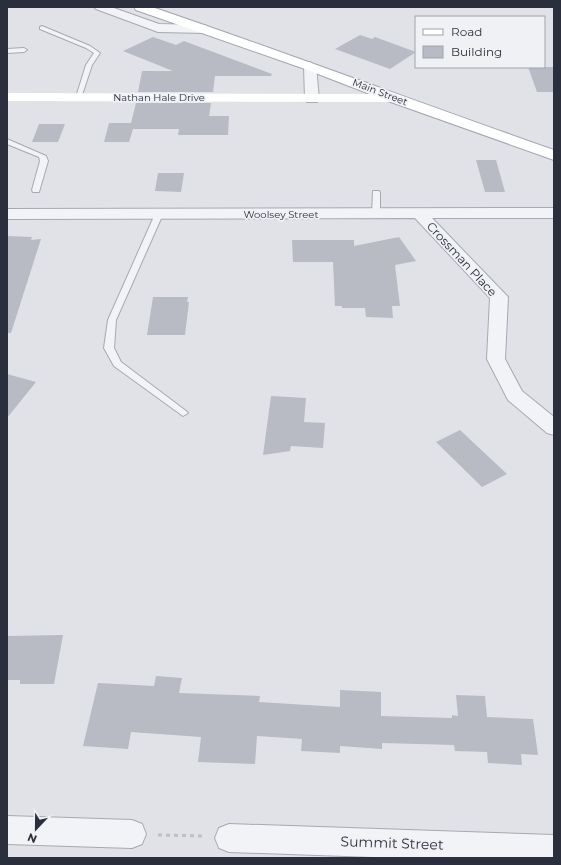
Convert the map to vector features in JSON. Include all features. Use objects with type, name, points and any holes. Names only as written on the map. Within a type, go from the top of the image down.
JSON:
[{"type":"main road","name":"Main Street","points":[[140,7],[310,66],[393,98],[554,155]]},
{"type":"main road","name":"Nathan Hale Drive","points":[[7,97],[179,96],[312,99],[393,98]]},
{"type":"street","name":"Main Street","points":[[100,7],[158,28],[205,29]]},
{"type":"street","points":[[310,66],[312,99]]},
{"type":"street","name":"Woolsey Street","points":[[7,214],[554,213]]},
{"type":"street","name":"Crossman Place","points":[[420,214],[499,297],[496,359],[515,395],[554,428]]},
{"type":"street","points":[[7,830],[132,834]]},
{"type":"street","name":"Summit Street","points":[[229,838],[550,852]]},
{"type":"lane","points":[[42,28],[88,46],[97,53],[89,65],[79,97]]},
{"type":"lane","points":[[7,50],[24,50]]},
{"type":"lane","points":[[7,141],[42,156],[44,161],[36,190]]},
{"type":"lane","points":[[376,193],[376,214]]},
{"type":"lane","points":[[159,214],[112,320],[109,348],[117,364],[183,413]]},
{"type":"path","points":[[132,834],[229,838]]},
{"type":"building","points":[[360,35],[372,39],[375,37],[415,53],[390,69],[335,49]]},
{"type":"building","points":[[153,37],[176,45],[184,41],[272,74],[271,76],[215,76],[213,92],[138,92],[142,71],[173,71],[123,51]]},
{"type":"building","points":[[554,67],[554,92],[537,92],[528,68]]},
{"type":"building","points":[[136,103],[211,103],[209,116],[229,116],[228,135],[178,135],[179,129],[133,129],[129,142],[104,142],[109,123],[131,123]]},
{"type":"building","points":[[39,124],[65,124],[58,142],[32,142]]},
{"type":"building","points":[[476,160],[496,160],[505,192],[485,192]]},
{"type":"building","points":[[158,173],[184,173],[181,192],[155,191]]},
{"type":"building","points":[[7,236],[32,237],[31,240],[41,239],[11,333],[7,333]]},
{"type":"building","points":[[399,237],[416,261],[395,265],[400,306],[392,306],[393,318],[366,317],[365,308],[342,308],[342,306],[335,306],[333,262],[293,262],[292,240],[354,240],[354,246]]},
{"type":"building","points":[[153,297],[188,297],[187,302],[189,302],[185,335],[147,335]]},
{"type":"building","points":[[7,374],[36,382],[7,418]]},
{"type":"building","points":[[271,396],[306,398],[304,422],[325,423],[323,448],[291,446],[290,451],[263,455]]},
{"type":"building","points":[[460,430],[507,474],[482,487],[436,442]]},
{"type":"building","points":[[63,635],[54,684],[20,684],[20,680],[7,680],[7,636]]},
{"type":"building","points":[[156,676],[182,678],[179,693],[260,696],[259,702],[340,707],[340,690],[381,692],[381,716],[452,718],[452,715],[458,716],[456,695],[485,696],[487,717],[533,719],[538,755],[521,754],[522,765],[488,763],[487,752],[455,751],[454,745],[382,743],[382,749],[340,746],[340,753],[301,751],[302,739],[257,736],[255,764],[198,762],[201,737],[131,732],[128,749],[83,746],[98,683],[154,686]]}]
